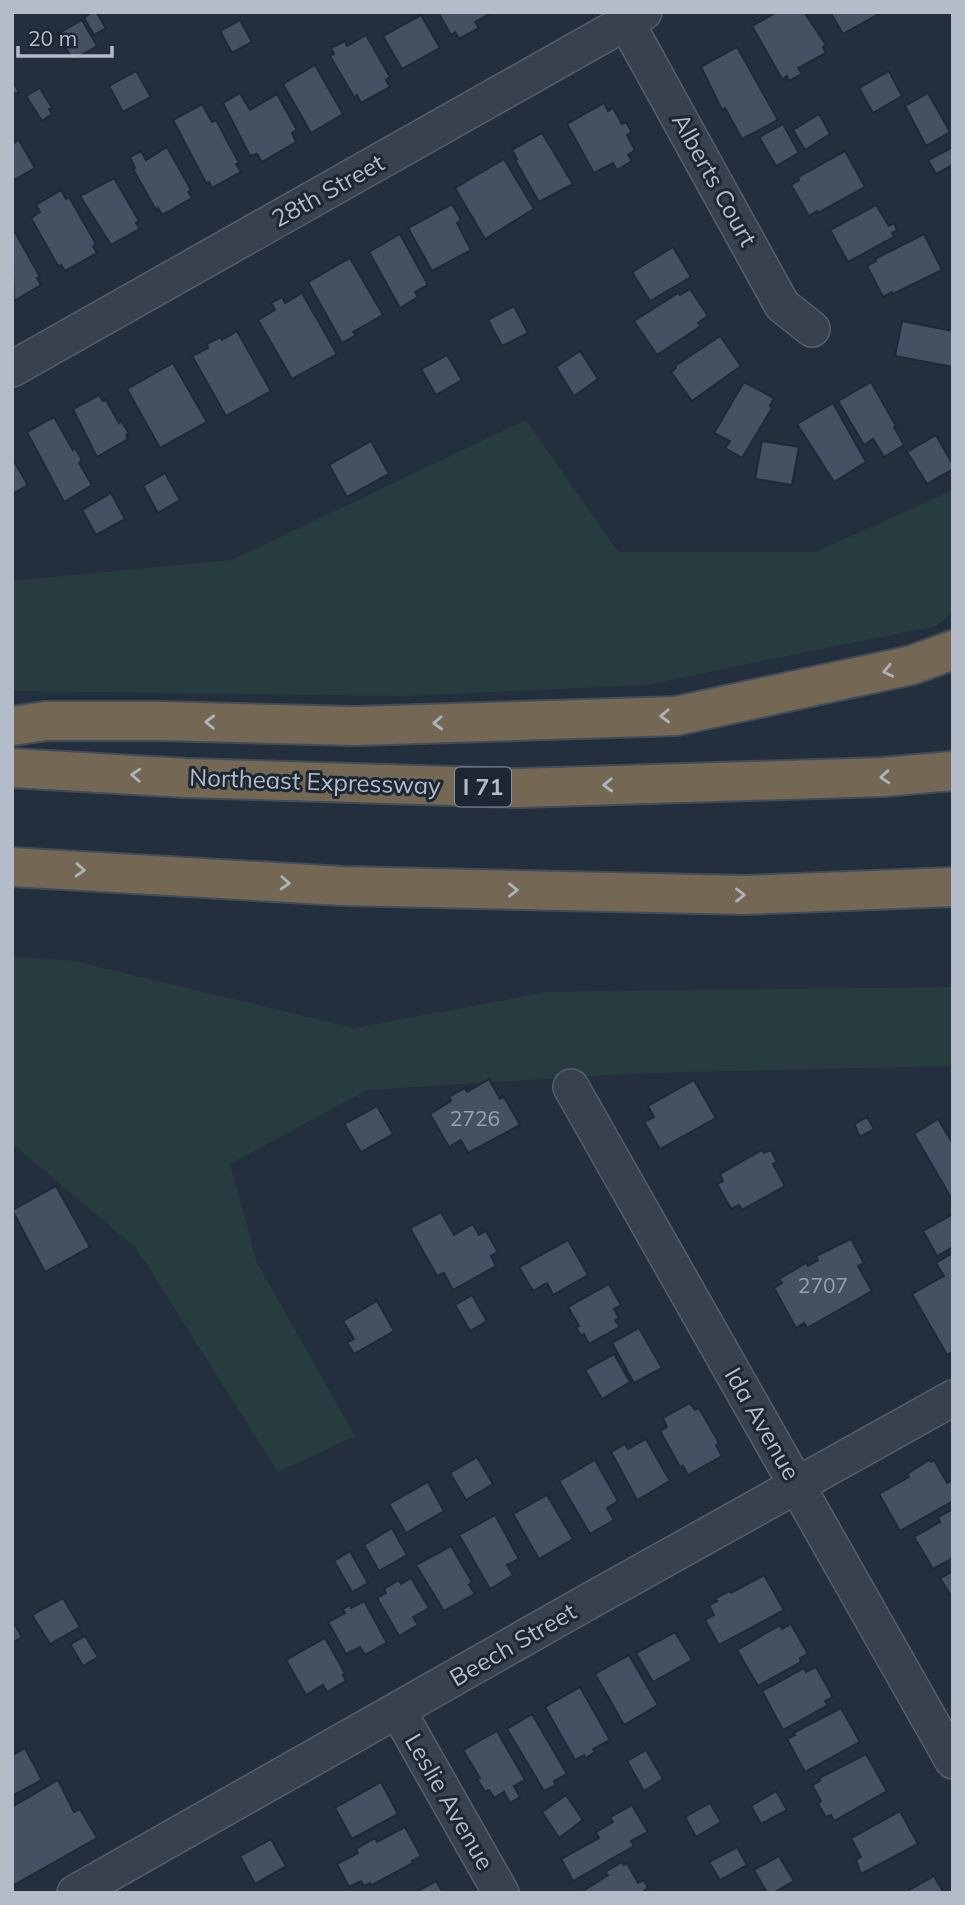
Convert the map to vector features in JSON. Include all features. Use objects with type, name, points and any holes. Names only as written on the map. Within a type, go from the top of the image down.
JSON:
[{"type":"highway","points":[[12,726],[46,721],[160,721],[355,726],[676,716],[912,665],[953,650]]},
{"type":"highway","name":"Northeast Expressway","points":[[12,768],[186,778],[519,788],[883,777],[953,771]]},
{"type":"highway","points":[[12,867],[356,886],[745,895],[953,887]]},
{"type":"street","name":"Alberts Court","points":[[635,17],[782,305],[812,329]]},
{"type":"street","name":"28th Street","points":[[12,369],[635,17]]},
{"type":"street","name":"Ida Avenue","points":[[570,1087],[953,1761]]},
{"type":"street","name":"Beech Street","points":[[75,1893],[953,1398]]},
{"type":"street","name":"Leslie Avenue","points":[[398,1711],[501,1893]]},
{"type":"green space","points":[[526,420],[618,552],[816,552],[953,490],[953,612],[936,626],[645,685],[404,696],[12,691],[12,581],[232,560]]},
{"type":"green space","points":[[12,957],[74,961],[354,1028],[547,992],[953,987],[953,1066],[640,1073],[367,1090],[230,1164],[257,1263],[355,1436],[278,1472],[137,1249],[12,1143]]},
{"type":"building","points":[[96,12],[106,28],[94,35],[84,18]]},
{"type":"building","points":[[438,12],[491,13],[475,22],[479,28],[459,39],[455,32],[451,35]]},
{"type":"building","points":[[777,12],[804,12],[826,45],[823,47],[826,53],[798,68],[802,74],[789,81],[787,76],[782,79],[752,26]]},
{"type":"building","points":[[830,12],[882,12],[843,34]]},
{"type":"building","points":[[421,15],[440,48],[402,69],[383,36]]},
{"type":"building","points":[[82,20],[97,46],[73,60],[57,34]]},
{"type":"building","points":[[240,20],[252,42],[232,53],[220,31]]},
{"type":"building","points":[[366,35],[390,77],[386,80],[390,87],[361,103],[357,95],[354,97],[330,56],[334,54],[331,48],[345,41],[347,46]]},
{"type":"building","points":[[737,47],[778,120],[742,139],[725,108],[722,110],[701,67]]},
{"type":"building","points":[[315,65],[343,114],[311,133],[283,84]]},
{"type":"building","points":[[136,71],[151,97],[123,112],[109,86]]},
{"type":"building","points":[[889,71],[902,96],[873,113],[859,88]]},
{"type":"building","points":[[12,80],[19,92],[12,95]]},
{"type":"building","points":[[40,88],[52,108],[49,109],[52,114],[42,121],[26,96]]},
{"type":"building","points":[[240,93],[250,110],[277,94],[297,130],[292,133],[296,142],[262,162],[257,154],[250,156],[223,103]]},
{"type":"building","points":[[928,93],[950,132],[926,146],[905,106]]},
{"type":"building","points":[[604,103],[608,111],[613,108],[622,124],[626,122],[632,132],[627,135],[635,150],[628,155],[632,161],[617,170],[613,163],[594,173],[567,124]]},
{"type":"building","points":[[202,104],[212,122],[216,120],[241,172],[212,188],[209,182],[206,183],[173,120]]},
{"type":"building","points":[[819,114],[830,134],[805,150],[793,130]]},
{"type":"building","points":[[783,124],[799,153],[776,166],[759,137]]},
{"type":"building","points":[[542,133],[573,184],[539,202],[512,150]]},
{"type":"building","points":[[19,140],[35,168],[12,181],[12,144]]},
{"type":"building","points":[[167,147],[191,190],[188,192],[192,198],[162,215],[158,208],[156,210],[133,169],[135,168],[130,157],[141,151],[146,160]]},
{"type":"building","points":[[953,147],[953,165],[936,174],[928,160]]},
{"type":"building","points":[[845,151],[865,187],[809,216],[791,185],[799,180],[798,177]]},
{"type":"building","points":[[504,159],[534,209],[485,239],[455,188]]},
{"type":"building","points":[[114,178],[139,221],[136,223],[140,229],[111,245],[80,196]]},
{"type":"building","points":[[61,190],[66,199],[69,197],[96,244],[93,246],[97,253],[65,271],[61,265],[58,266],[31,218],[40,212],[36,205]]},
{"type":"building","points":[[452,204],[461,220],[457,223],[471,250],[432,271],[408,228]]},
{"type":"building","points":[[876,205],[889,226],[894,223],[897,230],[892,233],[894,237],[848,262],[830,230]]},
{"type":"building","points":[[15,232],[40,277],[37,278],[41,285],[14,301],[12,233]]},
{"type":"building","points":[[400,234],[428,285],[415,292],[418,297],[400,308],[369,252]]},
{"type":"building","points":[[924,234],[942,270],[883,297],[867,266],[876,261],[875,259]]},
{"type":"building","points":[[673,247],[691,277],[650,301],[632,272]]},
{"type":"building","points":[[350,258],[383,315],[353,332],[356,335],[342,343],[308,282]]},
{"type":"building","points":[[690,289],[708,316],[698,323],[701,326],[657,355],[634,321],[678,293],[680,295]]},
{"type":"building","points":[[302,293],[337,354],[292,379],[258,320],[275,310],[271,303],[282,297],[285,303]]},
{"type":"building","points":[[514,306],[528,333],[502,346],[488,320]]},
{"type":"building","points":[[902,321],[953,331],[953,367],[895,356]]},
{"type":"building","points":[[237,331],[271,391],[226,416],[192,356],[208,348],[207,344],[220,337],[222,340]]},
{"type":"building","points":[[720,336],[741,366],[692,401],[671,372],[675,366]]},
{"type":"building","points":[[580,351],[598,379],[574,396],[556,367]]},
{"type":"building","points":[[447,355],[462,380],[436,395],[421,369]]},
{"type":"building","points":[[173,363],[207,422],[160,448],[127,389]]},
{"type":"building","points":[[744,382],[774,398],[770,406],[772,408],[742,458],[725,448],[730,441],[714,433]]},
{"type":"building","points":[[871,382],[904,445],[884,457],[873,439],[864,445],[838,401]]},
{"type":"building","points":[[99,395],[103,401],[106,400],[119,423],[121,421],[129,433],[126,435],[128,439],[97,457],[73,409]]},
{"type":"building","points":[[833,403],[866,462],[834,482],[797,424]]},
{"type":"building","points":[[54,417],[82,460],[79,463],[92,485],[64,502],[27,432]]},
{"type":"building","points":[[936,435],[953,469],[927,484],[907,452]]},
{"type":"building","points":[[371,441],[389,474],[347,497],[329,465]]},
{"type":"building","points":[[762,441],[799,447],[792,485],[755,479]]},
{"type":"building","points":[[12,458],[28,485],[12,494]]},
{"type":"building","points":[[165,473],[180,500],[158,513],[143,486]]},
{"type":"building","points":[[111,493],[125,519],[96,535],[82,510]]},
{"type":"building","points":[[489,1079],[500,1099],[504,1097],[520,1125],[468,1153],[461,1140],[449,1147],[430,1114],[451,1101],[449,1097],[465,1088],[467,1092]]},
{"type":"building","points":[[694,1080],[716,1118],[660,1149],[644,1122],[654,1117],[648,1106]]},
{"type":"building","points":[[377,1106],[393,1134],[361,1152],[344,1124]]},
{"type":"building","points":[[867,1117],[874,1129],[860,1137],[854,1124]]},
{"type":"building","points":[[938,1119],[953,1144],[953,1201],[914,1134]]},
{"type":"building","points":[[762,1150],[764,1153],[771,1150],[777,1162],[773,1164],[785,1186],[742,1210],[739,1205],[731,1209],[717,1184],[723,1181],[720,1174]]},
{"type":"building","points":[[56,1186],[90,1247],[45,1272],[12,1210]]},
{"type":"building","points":[[441,1212],[454,1235],[473,1224],[479,1235],[486,1231],[498,1252],[491,1256],[496,1266],[453,1290],[444,1273],[437,1276],[410,1228]]},
{"type":"building","points":[[953,1214],[953,1247],[937,1256],[923,1231]]},
{"type":"building","points":[[851,1239],[864,1263],[858,1266],[872,1291],[807,1328],[804,1323],[796,1328],[774,1288],[782,1283],[779,1279],[806,1263],[808,1266],[818,1260],[816,1256]]},
{"type":"building","points":[[568,1240],[588,1275],[553,1295],[547,1283],[533,1291],[519,1267]]},
{"type":"building","points":[[953,1253],[953,1352],[947,1355],[912,1294],[944,1276],[936,1263]]},
{"type":"building","points":[[609,1284],[621,1305],[614,1309],[619,1318],[615,1320],[620,1327],[589,1344],[584,1334],[581,1336],[576,1327],[579,1326],[568,1307]]},
{"type":"building","points":[[472,1295],[487,1321],[470,1331],[455,1305]]},
{"type":"building","points":[[377,1301],[394,1331],[354,1354],[347,1342],[354,1339],[343,1321]]},
{"type":"building","points":[[639,1328],[662,1368],[634,1383],[612,1343]]},
{"type":"building","points":[[614,1354],[630,1382],[602,1399],[585,1370]]},
{"type":"building","points":[[690,1403],[695,1410],[699,1408],[719,1443],[716,1445],[722,1456],[688,1475],[683,1466],[680,1467],[660,1431],[667,1427],[663,1418]]},
{"type":"building","points":[[646,1439],[670,1481],[637,1500],[611,1452],[625,1444],[628,1449]]},
{"type":"building","points":[[477,1457],[493,1484],[466,1500],[450,1473]]},
{"type":"building","points":[[595,1460],[618,1501],[607,1508],[614,1520],[590,1534],[559,1481]]},
{"type":"building","points":[[929,1460],[934,1460],[947,1483],[953,1480],[953,1501],[900,1531],[879,1494],[909,1477],[907,1474]]},
{"type":"building","points":[[428,1482],[444,1511],[406,1533],[389,1504]]},
{"type":"building","points":[[547,1495],[573,1539],[539,1559],[513,1514]]},
{"type":"building","points":[[953,1509],[953,1558],[933,1569],[914,1537],[940,1522],[938,1517]]},
{"type":"building","points":[[495,1515],[519,1559],[507,1565],[513,1575],[490,1589],[459,1535]]},
{"type":"building","points":[[392,1528],[407,1555],[379,1571],[364,1545]]},
{"type":"building","points":[[451,1546],[472,1582],[469,1585],[475,1594],[444,1611],[416,1565]]},
{"type":"building","points":[[350,1551],[368,1583],[352,1592],[334,1561]]},
{"type":"building","points":[[953,1571],[953,1599],[940,1578]]},
{"type":"building","points":[[764,1575],[784,1610],[719,1645],[705,1620],[714,1615],[709,1605],[729,1591],[731,1593]]},
{"type":"building","points":[[411,1578],[429,1608],[413,1617],[418,1625],[399,1636],[377,1598],[386,1593],[384,1589],[399,1580],[401,1584]]},
{"type":"building","points":[[63,1598],[80,1627],[50,1644],[32,1615]]},
{"type":"building","points":[[364,1601],[387,1643],[365,1655],[360,1647],[346,1654],[328,1622],[345,1613],[343,1609]]},
{"type":"building","points":[[12,1620],[22,1637],[12,1643]]},
{"type":"building","points":[[791,1624],[808,1654],[800,1658],[801,1662],[758,1686],[737,1650],[780,1625],[782,1629]]},
{"type":"building","points":[[675,1632],[692,1660],[653,1682],[636,1653]]},
{"type":"building","points":[[85,1636],[98,1657],[83,1666],[70,1644]]},
{"type":"building","points":[[325,1638],[345,1673],[343,1675],[346,1681],[327,1692],[323,1685],[306,1695],[286,1660]]},
{"type":"building","points":[[629,1655],[658,1705],[624,1725],[595,1674]]},
{"type":"building","points":[[816,1667],[833,1697],[825,1701],[828,1705],[783,1730],[762,1691],[804,1668],[806,1672]]},
{"type":"building","points":[[580,1687],[610,1740],[593,1749],[595,1752],[586,1758],[584,1755],[575,1760],[545,1707]]},
{"type":"building","points":[[841,1708],[860,1742],[805,1772],[787,1739],[795,1735],[793,1733]]},
{"type":"building","points":[[532,1714],[567,1774],[554,1781],[556,1785],[544,1791],[507,1729]]},
{"type":"building","points":[[497,1731],[525,1780],[514,1786],[520,1797],[510,1803],[504,1792],[494,1798],[489,1790],[485,1792],[463,1750]]},
{"type":"building","points":[[25,1748],[42,1780],[12,1796],[12,1755]]},
{"type":"building","points":[[646,1750],[663,1779],[644,1791],[627,1761]]},
{"type":"building","points":[[866,1754],[887,1791],[834,1821],[831,1815],[826,1817],[818,1804],[821,1801],[812,1785],[820,1781],[819,1778]]},
{"type":"building","points":[[58,1780],[74,1812],[80,1809],[97,1838],[12,1886],[12,1807]]},
{"type":"building","points":[[381,1782],[398,1814],[352,1839],[335,1808]]},
{"type":"building","points":[[776,1791],[787,1810],[761,1824],[751,1806]]},
{"type":"building","points":[[566,1795],[583,1820],[559,1838],[542,1812]]},
{"type":"building","points":[[710,1803],[721,1822],[696,1837],[685,1817]]},
{"type":"building","points":[[632,1805],[648,1832],[631,1841],[634,1846],[573,1881],[561,1859],[599,1838],[596,1832],[613,1822],[610,1817]]},
{"type":"building","points":[[900,1811],[918,1844],[861,1874],[856,1860],[861,1857],[851,1838]]},
{"type":"building","points":[[405,1827],[421,1856],[372,1885],[370,1883],[364,1886],[361,1881],[349,1887],[337,1864],[358,1853],[356,1849],[375,1838],[377,1842]]},
{"type":"building","points":[[271,1839],[286,1866],[255,1884],[240,1856]]},
{"type":"building","points":[[737,1847],[747,1865],[720,1880],[709,1862]]},
{"type":"building","points":[[779,1856],[794,1881],[773,1893],[767,1893],[754,1870]]},
{"type":"building","points":[[622,1862],[624,1865],[627,1863],[638,1883],[644,1880],[648,1888],[645,1893],[580,1893],[608,1875],[605,1872]]},
{"type":"building","points":[[934,1876],[944,1893],[904,1893]]},
{"type":"building","points":[[436,1881],[443,1893],[414,1893]]}]
